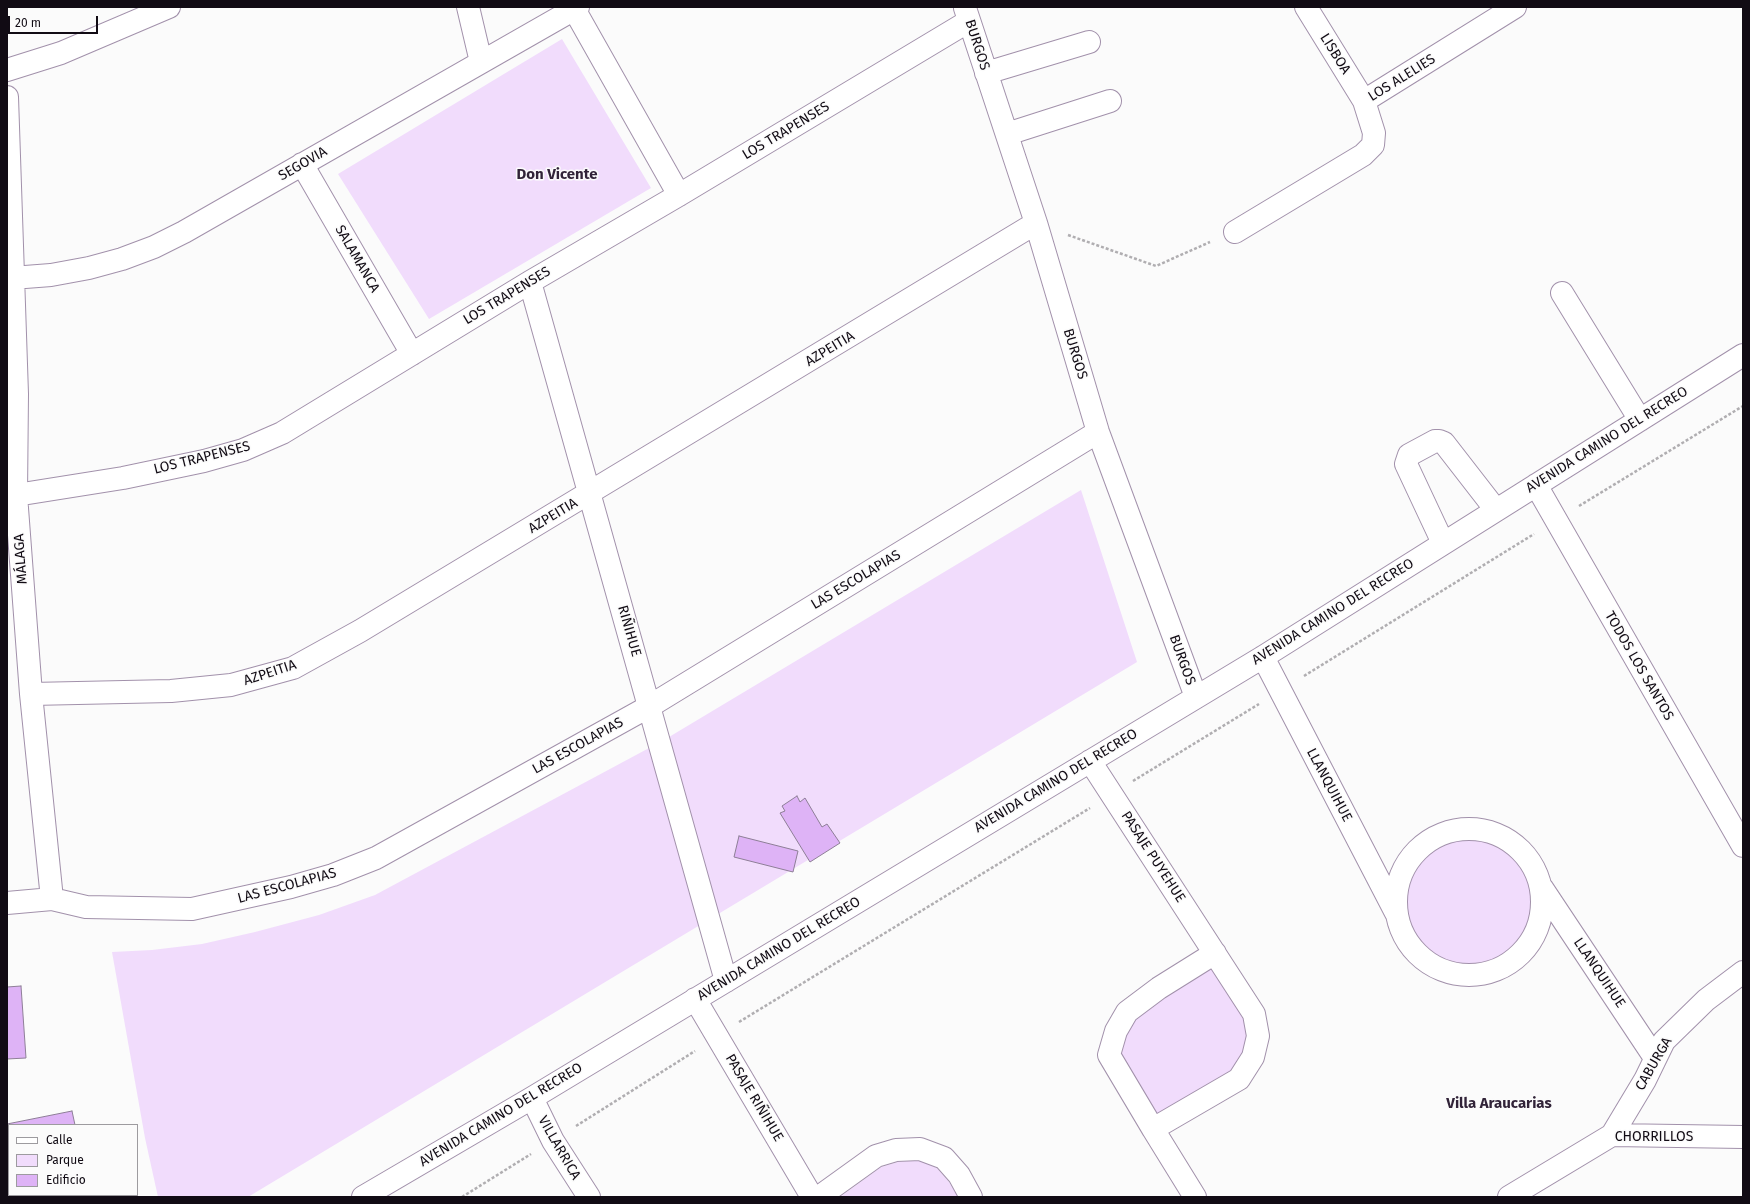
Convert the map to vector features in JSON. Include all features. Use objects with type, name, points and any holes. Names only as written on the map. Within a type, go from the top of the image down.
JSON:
[{"type":"street","points":[[7,70],[61,53],[169,7]]},
{"type":"street","points":[[468,7],[481,62]]},
{"type":"street","name":"LISBOA","points":[[1306,7],[1364,101]]},
{"type":"street","name":"LOS ALELIES","points":[[1235,232],[1363,155],[1373,145],[1374,133],[1364,101],[1515,7]]},
{"type":"street","points":[[576,8],[679,195]]},
{"type":"street","name":"SEGOVIA","points":[[12,278],[51,275],[89,268],[122,259],[154,247],[184,232],[576,8]]},
{"type":"street","name":"LOS TRAPENSES","points":[[16,495],[123,478],[204,461],[243,450],[282,433],[530,282],[679,195],[967,14]]},
{"type":"street","name":"BURGOS","points":[[967,14],[1036,223],[1098,432],[1196,697]]},
{"type":"street","points":[[986,73],[1089,42]]},
{"type":"street","name":"MÁLAGA","points":[[7,97],[12,278],[12,394],[16,495],[31,694],[52,899]]},
{"type":"street","points":[[1006,134],[1110,101]]},
{"type":"street","name":"SALAMANCA","points":[[302,164],[412,354]]},
{"type":"street","name":"AZPEITIA","points":[[31,694],[171,691],[224,686],[293,668],[360,631],[590,494],[1036,223]]},
{"type":"street","name":"RIÑIHUE","points":[[530,282],[726,980]]},
{"type":"street","points":[[1562,293],[1640,420]]},
{"type":"street","name":"AVENIDA CAMINO DEL RECREO","points":[[363,1197],[532,1098],[1262,657],[1743,355]]},
{"type":"street","name":"LAS ESCOLAPIAS","points":[[7,903],[52,899],[86,907],[192,909],[291,887],[334,874],[376,858],[650,706],[1098,432]]},
{"type":"street","points":[[1444,543],[1406,464],[1409,455],[1435,441],[1444,443],[1496,510]]},
{"type":"street","name":"TODOS LOS SANTOS","points":[[1536,485],[1743,846]]},
{"type":"street","name":"LLANQUIHUE","points":[[1262,657],[1396,913]]},
{"type":"street","name":"PASAJE PUYEHUE","points":[[1090,761],[1254,1014],[1258,1036],[1253,1057],[1239,1079],[1153,1129]]},
{"type":"street","points":[[1477,829],[1499,835],[1519,847],[1534,866],[1542,888],[1543,912],[1536,934],[1523,954],[1505,968],[1482,975],[1459,976],[1437,968],[1418,955],[1404,936],[1396,913],[1396,891],[1407,863],[1416,851],[1434,837],[1455,830],[1477,829]]},
{"type":"street","name":"LLANQUIHUE","points":[[1542,888],[1655,1058]]},
{"type":"street","points":[[1195,1197],[1109,1055],[1116,1031],[1127,1012],[1159,988],[1215,953]]},
{"type":"street","name":"CABURGA","points":[[1612,1135],[1645,1080],[1664,1041],[1706,1000],[1743,972]]},
{"type":"street","name":"PASAJE RIÑIHUE","points":[[695,999],[812,1197]]},
{"type":"street","name":"VILLARRICA","points":[[532,1098],[553,1141],[589,1197]]},
{"type":"street","name":"CHORRILLOS","points":[[1509,1197],[1612,1135],[1743,1137]]},
{"type":"street","points":[[819,1197],[876,1156],[896,1150],[920,1149],[944,1158],[959,1175],[971,1197]]},
{"type":"path","points":[[1036,223],[1156,266],[1235,232]]},
{"type":"green space","points":[[562,39],[651,188],[429,319],[338,174]]},
{"type":"green space","points":[[1081,490],[1137,662],[248,1197],[158,1197],[145,1138],[112,952],[152,950],[202,944],[319,915],[375,895],[664,740]]},
{"type":"green space","points":[[1469,836],[1494,841],[1506,847],[1520,860],[1530,877],[1535,902],[1530,927],[1524,939],[1511,953],[1494,963],[1469,968],[1444,963],[1432,957],[1418,944],[1408,927],[1403,902],[1408,877],[1414,865],[1427,851],[1444,841]]},
{"type":"green space","points":[[1212,966],[1246,1017],[1248,1036],[1244,1054],[1233,1072],[1156,1116],[1119,1054],[1125,1035],[1134,1019],[1165,995]]},
{"type":"green space","points":[[918,1160],[937,1168],[949,1182],[958,1197],[840,1197],[881,1167],[898,1162]]},
{"type":"building","points":[[797,796],[800,802],[805,798],[822,827],[827,824],[840,843],[810,862],[780,813],[785,811],[782,806]]},
{"type":"building","points":[[739,836],[798,851],[793,872],[734,857]]},
{"type":"building","points":[[21,986],[26,1058],[7,1059],[7,987]]},
{"type":"building","points":[[72,1111],[75,1124],[8,1124],[8,1158],[7,1124]]},
{"type":"building","points":[[16,1196],[60,1197],[16,1197]]},
{"type":"district","name":"Don Vicente","points":[[557,175]]},
{"type":"district","name":"Villa Araucarias","points":[[1499,1104]]}]
